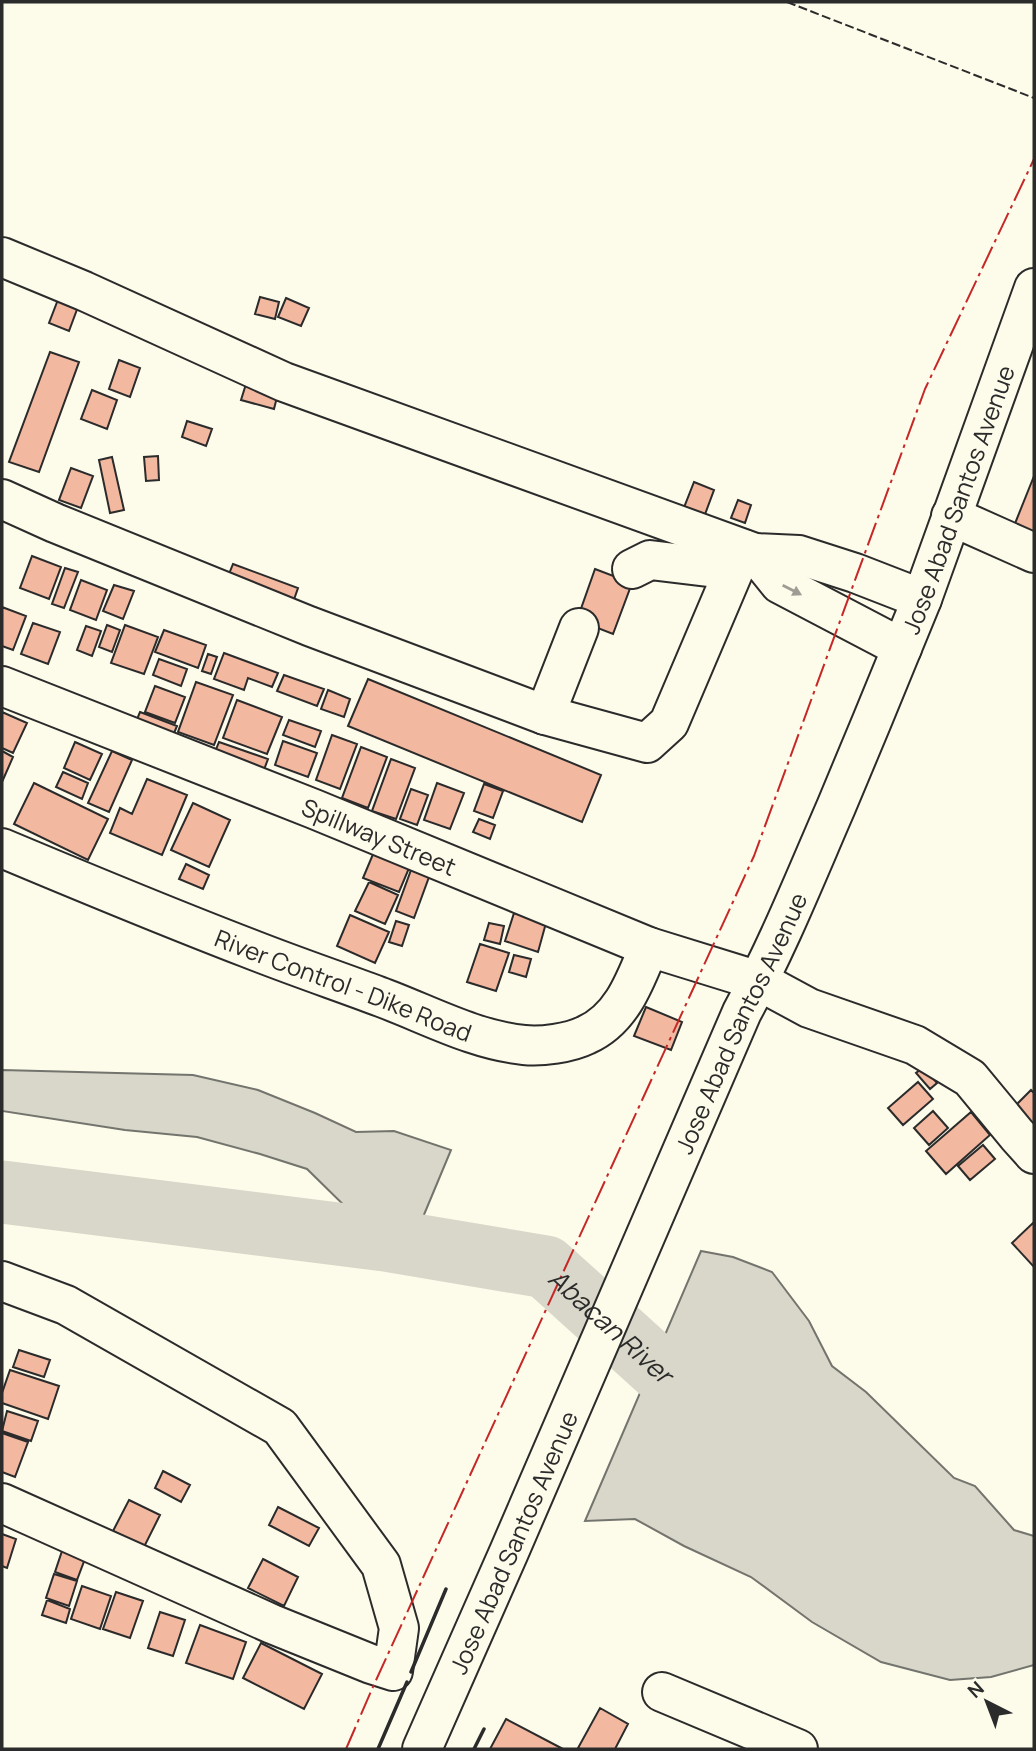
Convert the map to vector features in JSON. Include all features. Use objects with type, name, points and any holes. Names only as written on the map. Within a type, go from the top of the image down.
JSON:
[{"type":"main road","points":[[2,257],[84,291],[284,382],[744,557],[780,584],[902,648]]},
{"type":"main road","name":"Jose Abad Santos Avenue","points":[[422,1749],[750,996],[804,881],[902,648],[1034,288]]},
{"type":"main road","points":[[2,499],[309,625],[545,715],[647,743],[669,723],[744,557]]},
{"type":"main road","points":[[951,516],[1034,553]]},
{"type":"main road","points":[[632,569],[650,560],[799,555],[922,598]]},
{"type":"main road","points":[[545,715],[579,628]]},
{"type":"main road","name":"Spillway Street","points":[[2,686],[314,809],[649,947],[750,996],[810,1008],[915,1045],[970,1078],[1034,1154]]},
{"type":"main road","name":"River Control - Dike Road","points":[[2,848],[249,949],[483,1037],[525,1045],[557,1043],[586,1035],[613,1017],[631,990],[649,947]]},
{"type":"main road","points":[[2,1282],[66,1305],[280,1427],[381,1565],[399,1628],[393,1671],[259,1619],[2,1503]]},
{"type":"main road","points":[[662,1692],[798,1749]]},
{"type":"shaded area","points":[[2,1070],[193,1075],[258,1090],[356,1132],[394,1131],[451,1150],[403,1265],[372,1249],[357,1218],[307,1169],[197,1137],[125,1130],[2,1111]]},
{"type":"shaded area","points":[[701,1251],[733,1257],[772,1272],[809,1321],[832,1366],[866,1392],[954,1478],[975,1486],[1014,1530],[1034,1536],[1034,1665],[991,1677],[950,1680],[881,1662],[812,1622],[751,1577],[684,1546],[635,1519],[585,1521]]},
{"type":"building","points":[[59,297],[79,304],[69,331],[49,323]]},
{"type":"building","points":[[260,297],[279,302],[275,319],[255,314]]},
{"type":"building","points":[[286,298],[309,308],[301,326],[278,317]]},
{"type":"building","points":[[50,352],[79,362],[39,472],[9,462]]},
{"type":"building","points":[[119,360],[140,368],[130,397],[109,389]]},
{"type":"building","points":[[246,384],[278,393],[274,409],[241,400]]},
{"type":"building","points":[[92,390],[117,400],[107,429],[81,419]]},
{"type":"building","points":[[187,421],[212,429],[206,446],[182,437]]},
{"type":"building","points":[[158,456],[159,480],[146,481],[144,457]]},
{"type":"building","points":[[112,457],[124,510],[110,513],[99,460]]},
{"type":"building","points":[[71,468],[93,476],[81,508],[59,500]]},
{"type":"building","points":[[1034,476],[1034,534],[1014,526]]},
{"type":"building","points":[[694,482],[714,490],[704,517],[683,510]]},
{"type":"building","points":[[738,500],[751,505],[745,523],[731,518]]},
{"type":"building","points":[[32,556],[61,567],[49,599],[20,588]]},
{"type":"building","points":[[233,564],[298,588],[291,608],[225,584]]},
{"type":"building","points":[[65,568],[78,572],[64,608],[52,604]]},
{"type":"building","points":[[595,569],[632,583],[613,634],[577,620]]},
{"type":"building","points":[[81,580],[107,590],[96,620],[70,610]]},
{"type":"building","points":[[114,585],[134,591],[123,619],[103,611]]},
{"type":"building","points":[[2,607],[26,616],[13,650],[2,646]]},
{"type":"building","points":[[33,623],[60,632],[48,664],[21,654]]},
{"type":"building","points":[[107,625],[120,630],[112,652],[99,647]]},
{"type":"building","points":[[125,625],[158,637],[144,674],[111,663]]},
{"type":"building","points":[[86,626],[101,631],[92,656],[77,650]]},
{"type":"building","points":[[164,630],[206,645],[198,668],[155,652]]},
{"type":"building","points":[[224,653],[278,673],[272,687],[248,678],[244,690],[214,679]]},
{"type":"building","points":[[208,654],[217,657],[211,674],[202,671]]},
{"type":"building","points":[[159,659],[187,669],[181,686],[153,675]]},
{"type":"building","points":[[284,675],[324,689],[317,706],[277,691]]},
{"type":"building","points":[[368,679],[601,775],[582,822],[348,726]]},
{"type":"building","points":[[196,682],[233,695],[214,745],[178,732]]},
{"type":"building","points":[[155,686],[185,697],[175,723],[145,712]]},
{"type":"building","points":[[328,690],[350,699],[344,717],[321,709]]},
{"type":"building","points":[[237,700],[282,717],[267,754],[223,738]]},
{"type":"building","points":[[2,712],[27,723],[13,753],[2,748]]},
{"type":"building","points":[[140,712],[177,726],[172,738],[135,724]]},
{"type":"building","points":[[289,720],[321,731],[315,747],[283,735]]},
{"type":"building","points":[[332,735],[357,744],[340,789],[316,780]]},
{"type":"building","points":[[283,741],[317,753],[308,777],[275,765]]},
{"type":"building","points":[[75,742],[102,754],[90,780],[64,768]]},
{"type":"building","points":[[219,742],[268,759],[262,775],[213,757]]},
{"type":"building","points":[[361,747],[387,757],[368,808],[342,798]]},
{"type":"building","points":[[2,751],[13,757],[2,782]]},
{"type":"building","points":[[112,751],[132,760],[109,812],[88,803]]},
{"type":"building","points":[[391,759],[415,768],[396,819],[372,811]]},
{"type":"building","points":[[63,772],[88,783],[82,799],[56,787]]},
{"type":"building","points":[[147,779],[187,795],[162,855],[110,833],[120,808],[132,814]]},
{"type":"building","points":[[34,783],[108,819],[88,860],[14,824]]},
{"type":"building","points":[[437,783],[464,793],[450,829],[424,820]]},
{"type":"building","points":[[484,784],[503,791],[493,818],[474,811]]},
{"type":"building","points":[[411,789],[428,795],[417,825],[400,819]]},
{"type":"building","points":[[193,803],[230,820],[209,867],[171,850]]},
{"type":"building","points":[[479,819],[495,825],[490,839],[473,832]]},
{"type":"building","points":[[376,847],[412,861],[399,892],[363,878]]},
{"type":"building","points":[[186,864],[209,875],[203,889],[179,879]]},
{"type":"building","points":[[411,870],[429,877],[414,918],[396,911]]},
{"type":"building","points":[[369,882],[398,895],[385,924],[355,911]]},
{"type":"building","points":[[514,913],[546,923],[538,952],[505,941]]},
{"type":"building","points":[[350,915],[389,932],[375,963],[337,946]]},
{"type":"building","points":[[396,921],[409,925],[402,946],[389,942]]},
{"type":"building","points":[[489,923],[504,926],[500,944],[484,940]]},
{"type":"building","points":[[480,944],[509,953],[496,991],[467,982]]},
{"type":"building","points":[[514,955],[531,959],[526,977],[509,972]]},
{"type":"building","points":[[646,1007],[682,1022],[671,1050],[634,1036]]},
{"type":"building","points":[[924,1067],[937,1083],[930,1089],[916,1073]]},
{"type":"building","points":[[918,1082],[933,1099],[903,1125],[888,1108]]},
{"type":"building","points":[[1031,1090],[1034,1093],[1034,1128],[1014,1107]]},
{"type":"building","points":[[933,1111],[948,1128],[929,1145],[914,1128]]},
{"type":"building","points":[[971,1112],[990,1135],[946,1174],[926,1151]]},
{"type":"building","points":[[983,1145],[995,1159],[970,1180],[958,1166]]},
{"type":"building","points":[[1034,1222],[1034,1267],[1012,1243]]},
{"type":"building","points":[[19,1350],[50,1360],[44,1377],[13,1367]]},
{"type":"building","points":[[10,1370],[59,1386],[48,1419],[2,1403],[2,1393]]},
{"type":"building","points":[[7,1411],[38,1421],[31,1441],[2,1431]]},
{"type":"building","points":[[2,1433],[28,1442],[15,1477],[2,1472]]},
{"type":"building","points":[[163,1471],[190,1485],[181,1502],[155,1488]]},
{"type":"building","points":[[129,1500],[160,1515],[144,1547],[113,1531]]},
{"type":"building","points":[[278,1507],[319,1528],[309,1546],[269,1525]]},
{"type":"building","points":[[2,1534],[16,1539],[7,1568],[2,1566]]},
{"type":"building","points":[[63,1548],[86,1556],[77,1580],[55,1572]]},
{"type":"building","points":[[263,1559],[298,1577],[284,1606],[248,1588]]},
{"type":"building","points":[[54,1574],[77,1581],[69,1606],[46,1598]]},
{"type":"building","points":[[82,1586],[111,1596],[100,1629],[71,1619]]},
{"type":"building","points":[[116,1592],[143,1601],[130,1638],[103,1629]]},
{"type":"building","points":[[47,1600],[70,1609],[66,1623],[42,1615]]},
{"type":"building","points":[[160,1612],[185,1620],[173,1656],[148,1648]]},
{"type":"building","points":[[200,1625],[246,1642],[233,1679],[186,1663]]},
{"type":"building","points":[[261,1643],[322,1674],[304,1709],[243,1678]]},
{"type":"building","points":[[600,1708],[628,1724],[615,1749],[578,1748]]},
{"type":"building","points":[[506,1719],[563,1749],[490,1749]]},
{"type":"waterway","name":"Abacan River","points":[[2,1192],[385,1240],[546,1267],[702,1408],[719,1417]]},
{"type":"fence","points":[[787,2],[1034,98]]},
{"type":"wall","points":[[411,1672],[446,1589]]},
{"type":"wall","points":[[378,1749],[407,1682]]},
{"type":"wall","points":[[474,1749],[484,1729]]},
{"type":"power","points":[[346,1749],[754,856],[925,389],[1034,159]]}]
